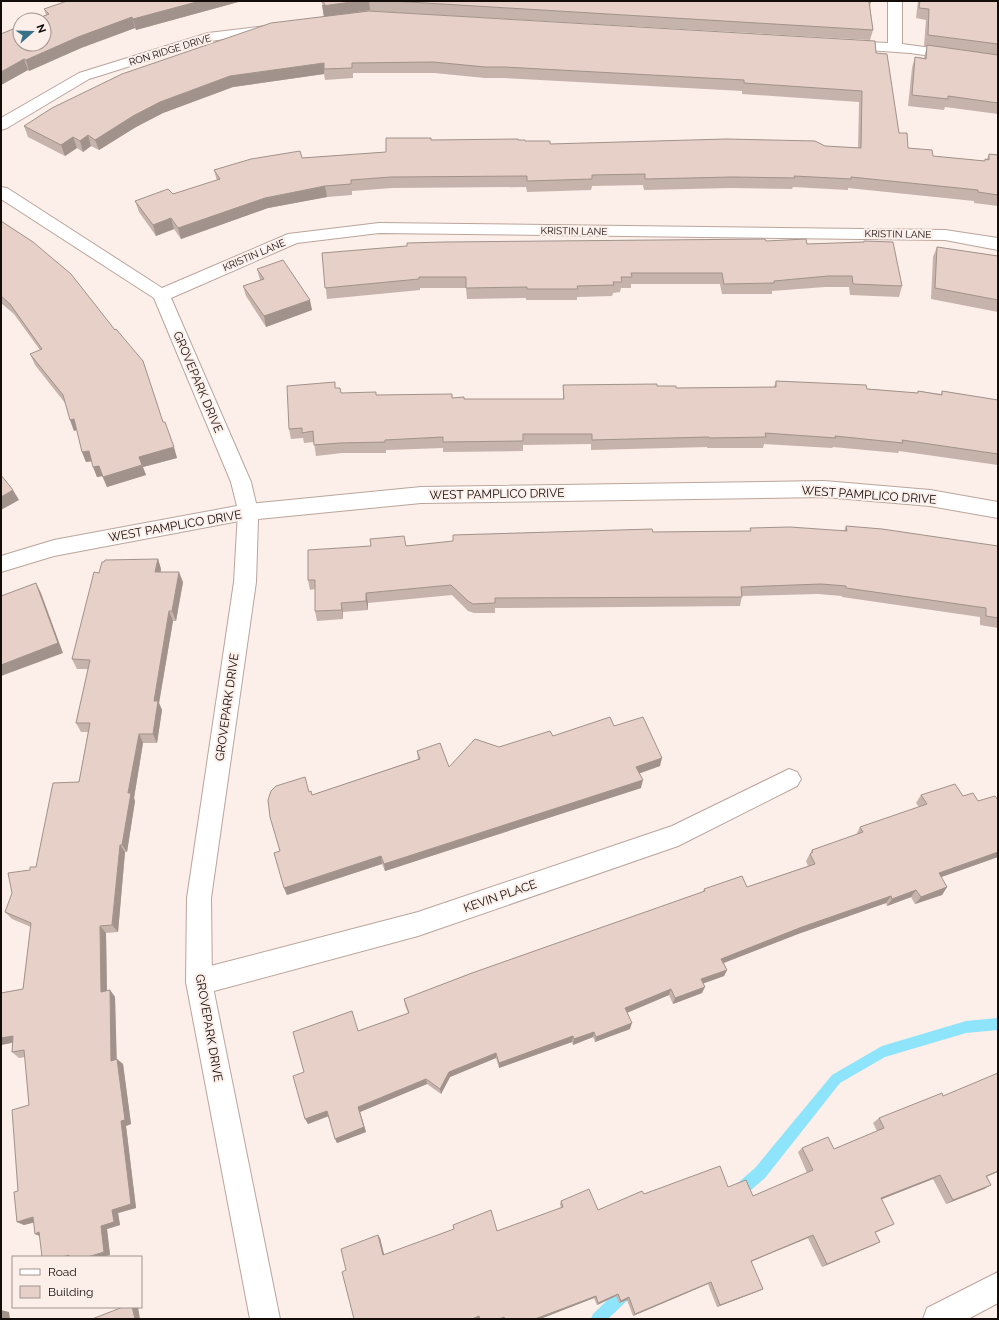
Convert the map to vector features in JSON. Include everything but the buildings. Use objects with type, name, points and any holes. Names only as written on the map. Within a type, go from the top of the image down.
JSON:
[{"type":"street","points":[[895,1],[895,48]]},
{"type":"street","name":"RON RIDGE DRIVE","points":[[1,125],[84,76],[208,37],[285,27]]},
{"type":"street","points":[[831,44],[895,48],[998,62]]},
{"type":"street","points":[[1,192],[161,295]]},
{"type":"street","name":"KRISTIN LANE","points":[[161,295],[294,238],[379,228],[944,235],[998,244]]},
{"type":"street","name":"GROVEPARK DRIVE","points":[[161,295],[241,482],[248,512],[245,582],[199,898],[199,982],[265,1319]]},
{"type":"street","name":"WEST PAMPLICO DRIVE","points":[[1,564],[54,548],[248,512],[421,495],[824,489],[930,498],[998,510]]},
{"type":"street","name":"KEVIN PLACE","points":[[199,982],[440,917],[678,835],[789,779]]},
{"type":"street","points":[[938,1319],[998,1287]]},
{"type":"waterway","points":[[737,1193],[760,1173],[836,1079],[882,1052],[966,1027],[998,1024]]},
{"type":"waterway","points":[[598,1319],[627,1291]]}]
